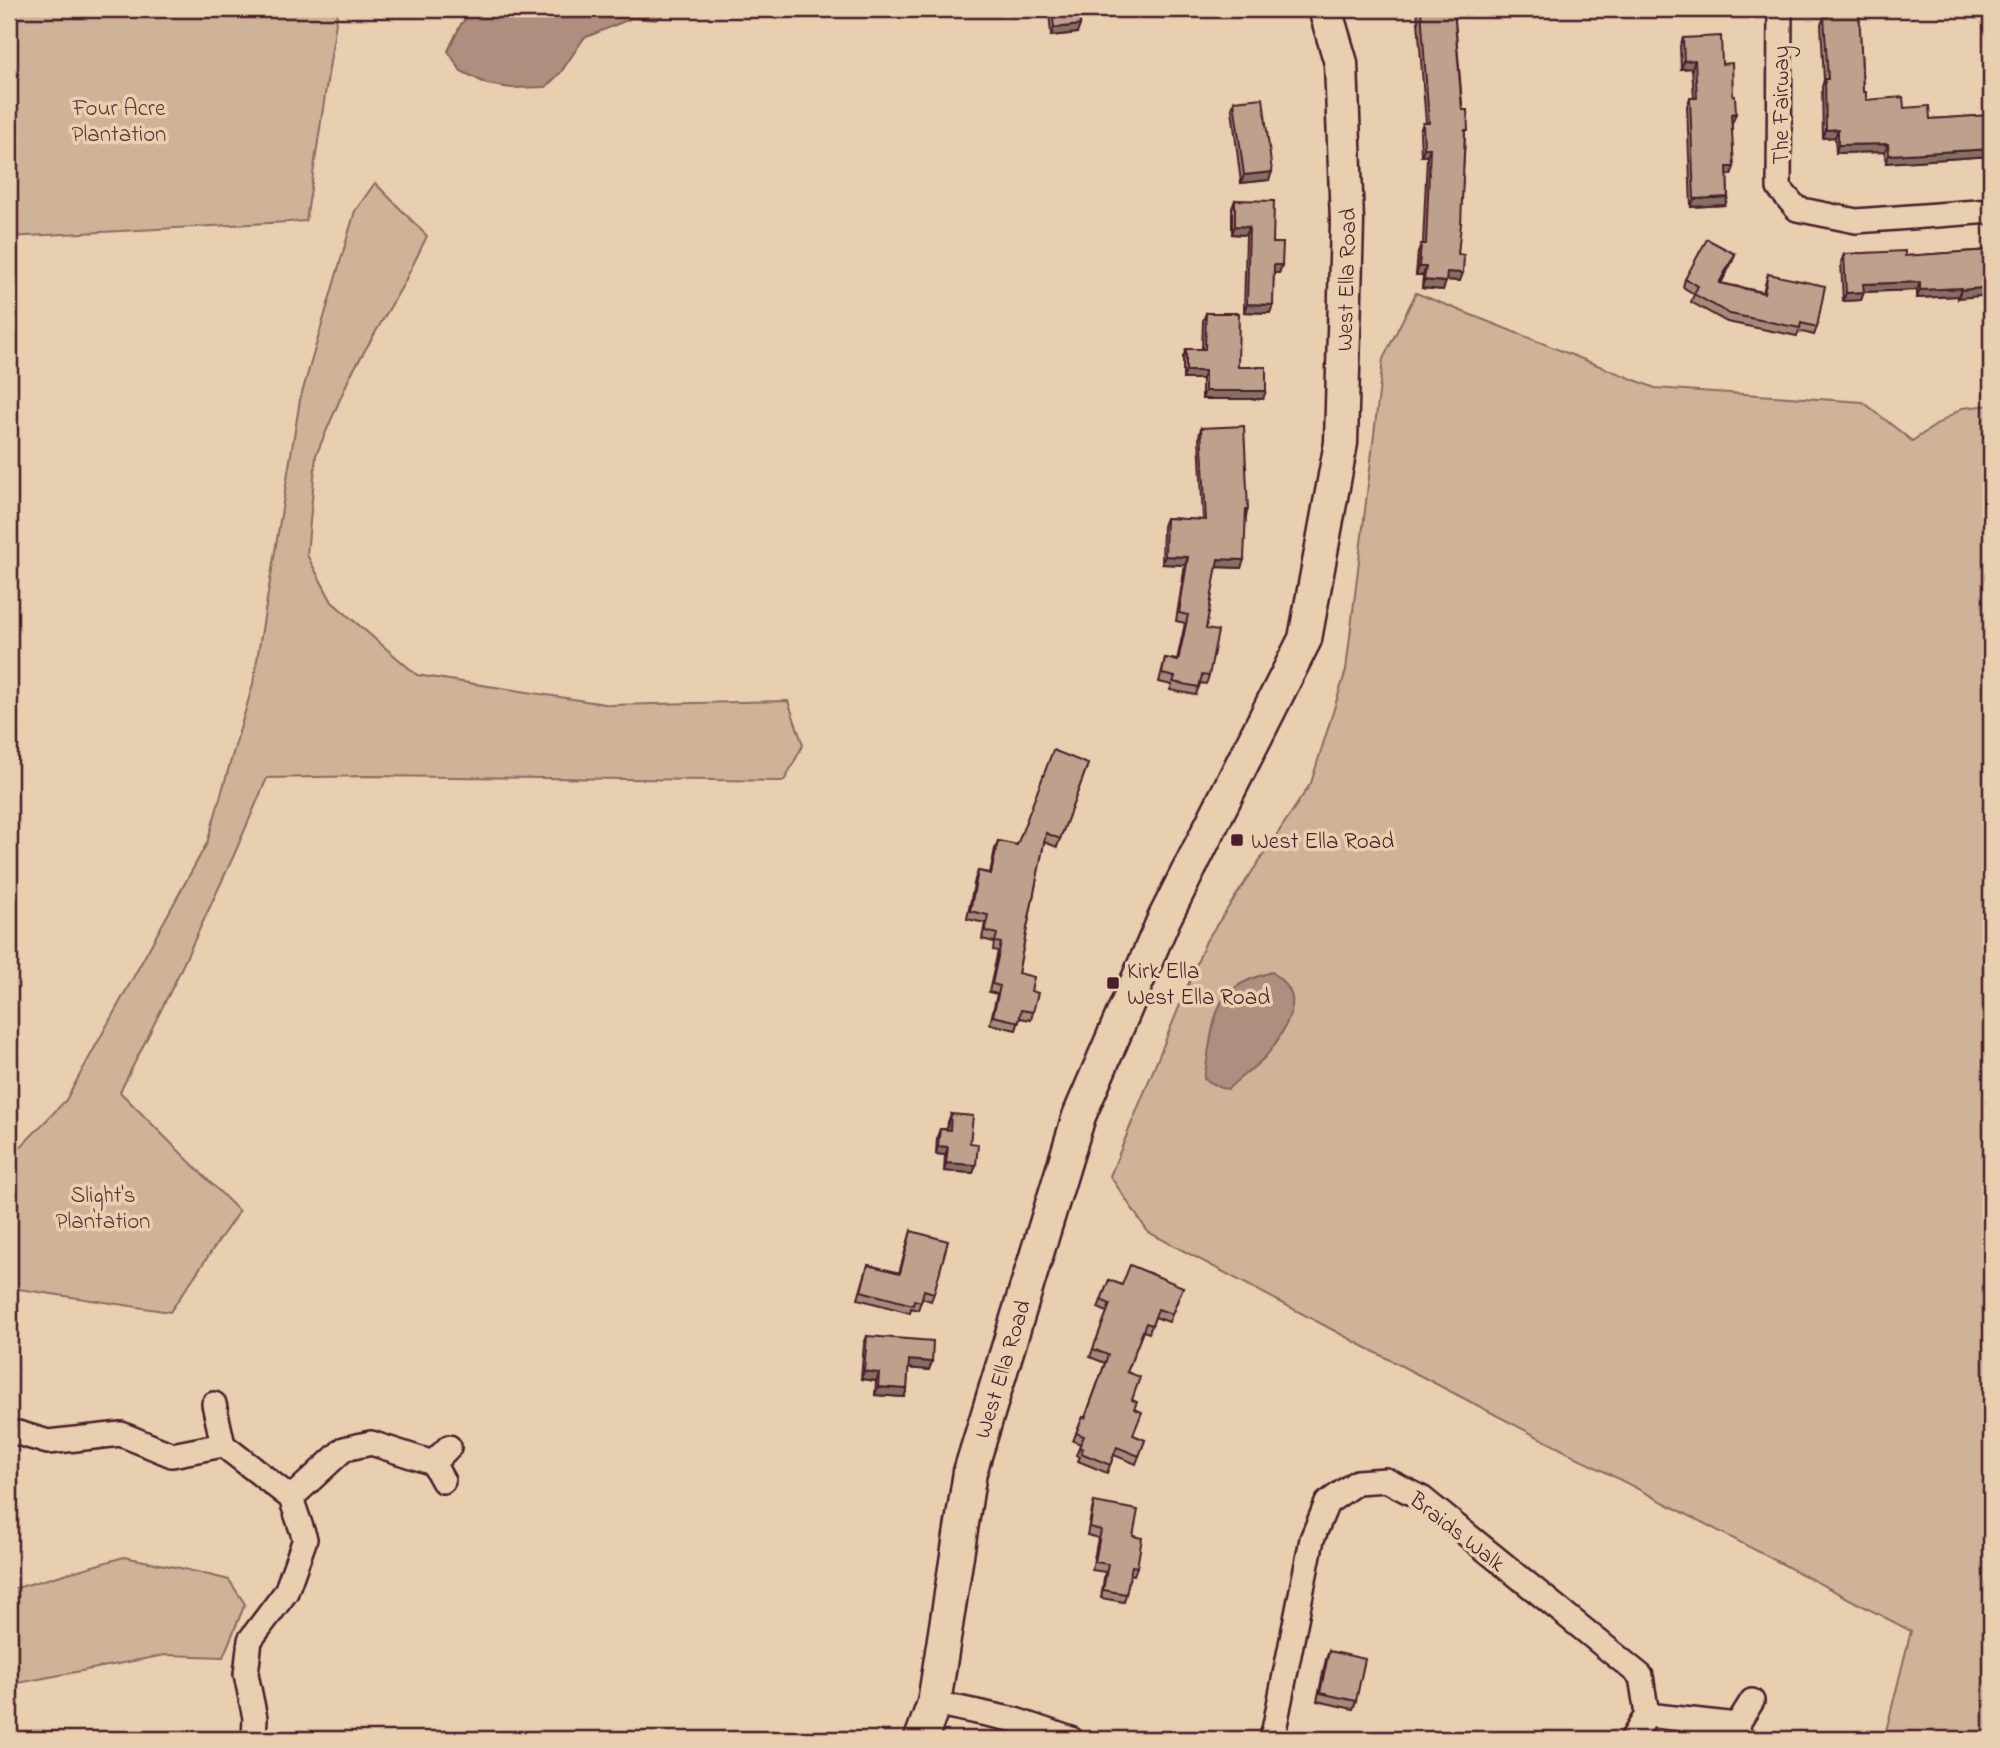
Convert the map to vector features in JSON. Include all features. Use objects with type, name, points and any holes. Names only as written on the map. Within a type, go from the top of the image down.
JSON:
[{"type":"street","name":"West Ella Road","points":[[920,1739],[934,1703],[970,1472],[1079,1116],[1164,919],[1305,639],[1341,443],[1347,209],[1341,63],[1325,9]]},
{"type":"street","name":"The Fairway","points":[[1780,9],[1779,188],[1797,209],[1856,221],[1991,211]]},
{"type":"street","points":[[214,1404],[223,1445],[291,1498],[305,1539],[286,1592],[250,1640],[246,1674],[256,1718],[254,1739]]},
{"type":"street","points":[[12,1430],[48,1442],[121,1434],[172,1455],[223,1445]]},
{"type":"street","points":[[291,1498],[344,1448],[371,1443],[442,1463]]},
{"type":"street","name":"Braids Walk","points":[[1270,1739],[1312,1539],[1327,1503],[1357,1482],[1387,1480],[1423,1499],[1640,1676],[1647,1714]]},
{"type":"street","points":[[1632,1739],[1647,1714],[1739,1732],[1752,1701]]},
{"type":"street","points":[[934,1703],[1014,1720],[1071,1739]]},
{"type":"green space","name":"Four Acre Plantation","points":[[9,9],[338,9],[306,221],[9,237]]},
{"type":"green space","name":"Slight's Plantation","points":[[375,183],[427,236],[403,285],[350,376],[316,455],[307,555],[332,602],[417,675],[611,705],[788,701],[803,745],[784,781],[370,776],[267,778],[174,984],[120,1092],[239,1211],[170,1312],[19,1289],[9,1290],[9,1159],[66,1100],[207,843],[253,684],[300,400],[355,211]]},
{"type":"green space","points":[[1416,293],[1655,388],[1863,402],[1912,441],[1962,408],[1991,405],[1991,1739],[1884,1739],[1911,1631],[1148,1232],[1110,1176],[1206,941],[1311,783],[1346,670],[1383,359]]},
{"type":"green space","points":[[124,1557],[229,1580],[245,1604],[223,1657],[165,1655],[9,1683],[9,1590]]},
{"type":"shaded area","points":[[474,9],[671,9],[656,20],[632,18],[584,38],[561,72],[546,87],[511,88],[487,84],[461,71],[448,51],[461,24]]},
{"type":"shaded area","points":[[1272,972],[1287,986],[1292,998],[1288,1021],[1274,1045],[1261,1061],[1228,1089],[1204,1079],[1213,1025],[1224,998],[1240,984]]},
{"type":"building","points":[[1052,9],[1079,9],[1080,25],[1054,28]]},
{"type":"building","points":[[1421,9],[1454,9],[1462,110],[1467,110],[1468,130],[1465,130],[1458,254],[1464,255],[1463,273],[1447,272],[1446,282],[1424,280],[1426,267],[1419,267],[1421,244],[1426,244],[1430,148],[1424,148],[1423,123],[1429,123]]},
{"type":"building","points":[[1828,9],[1859,9],[1863,92],[1866,92],[1866,100],[1903,97],[1904,108],[1929,106],[1930,119],[1991,115],[1991,149],[1889,155],[1888,144],[1838,145],[1838,129],[1826,130],[1825,79],[1828,79],[1824,16],[1828,16]]},
{"type":"building","points":[[1721,36],[1722,64],[1732,63],[1736,113],[1731,114],[1734,167],[1727,167],[1728,197],[1694,199],[1690,98],[1697,98],[1695,60],[1684,61],[1683,38]]},
{"type":"building","points":[[1263,98],[1272,172],[1244,175],[1234,101]]},
{"type":"building","points":[[1235,200],[1274,201],[1273,243],[1283,243],[1282,265],[1274,265],[1273,305],[1247,304],[1249,227],[1235,226]]},
{"type":"building","points":[[1707,239],[1735,254],[1719,283],[1764,293],[1768,274],[1825,286],[1817,327],[1801,323],[1800,328],[1730,314],[1694,294],[1698,286],[1685,279]]},
{"type":"building","points":[[1991,250],[1991,287],[1920,290],[1920,282],[1863,284],[1864,292],[1846,293],[1844,254],[1905,251],[1905,256]]},
{"type":"building","points":[[1206,313],[1239,313],[1238,367],[1266,367],[1266,391],[1205,391],[1205,371],[1186,371],[1186,349],[1205,349]]},
{"type":"building","points":[[1244,426],[1248,509],[1244,560],[1218,559],[1206,629],[1218,631],[1209,676],[1202,675],[1199,687],[1173,682],[1175,677],[1162,674],[1165,658],[1178,661],[1188,615],[1179,613],[1188,557],[1165,556],[1166,518],[1206,520],[1201,428]]},
{"type":"building","points":[[1053,750],[1088,764],[1060,839],[1046,833],[1018,973],[1034,977],[1031,991],[1038,993],[1033,1012],[1021,1010],[1019,1022],[993,1016],[1000,986],[992,984],[1001,943],[995,942],[997,934],[985,931],[988,915],[970,911],[978,871],[991,874],[998,841],[1017,845]]},
{"type":"building","points":[[951,1114],[973,1116],[970,1143],[978,1144],[976,1165],[946,1163],[948,1147],[938,1146],[940,1129],[950,1130]]},
{"type":"building","points":[[911,1231],[948,1241],[934,1293],[924,1290],[921,1302],[914,1300],[913,1305],[861,1291],[868,1265],[900,1273]]},
{"type":"building","points":[[1130,1265],[1183,1287],[1172,1314],[1158,1309],[1152,1325],[1146,1323],[1127,1372],[1140,1377],[1132,1400],[1137,1402],[1134,1409],[1142,1412],[1133,1435],[1145,1440],[1139,1456],[1117,1447],[1110,1465],[1081,1453],[1083,1449],[1079,1447],[1084,1436],[1076,1433],[1083,1417],[1085,1418],[1108,1355],[1093,1349],[1110,1304],[1101,1300],[1109,1280],[1122,1285]]},
{"type":"building","points":[[867,1336],[933,1341],[932,1362],[909,1360],[907,1389],[878,1387],[879,1373],[864,1371]]},
{"type":"building","points":[[1094,1502],[1138,1510],[1133,1536],[1142,1538],[1137,1567],[1132,1566],[1126,1594],[1103,1590],[1108,1564],[1095,1562],[1101,1530],[1090,1527]]},
{"type":"building","points":[[1329,1651],[1365,1659],[1356,1701],[1320,1693]]},
{"type":"place","name":"West Ella Road","points":[[1237,840]]},
{"type":"place","name":"Kirk Ella West Ella Road","points":[[1113,983]]}]
